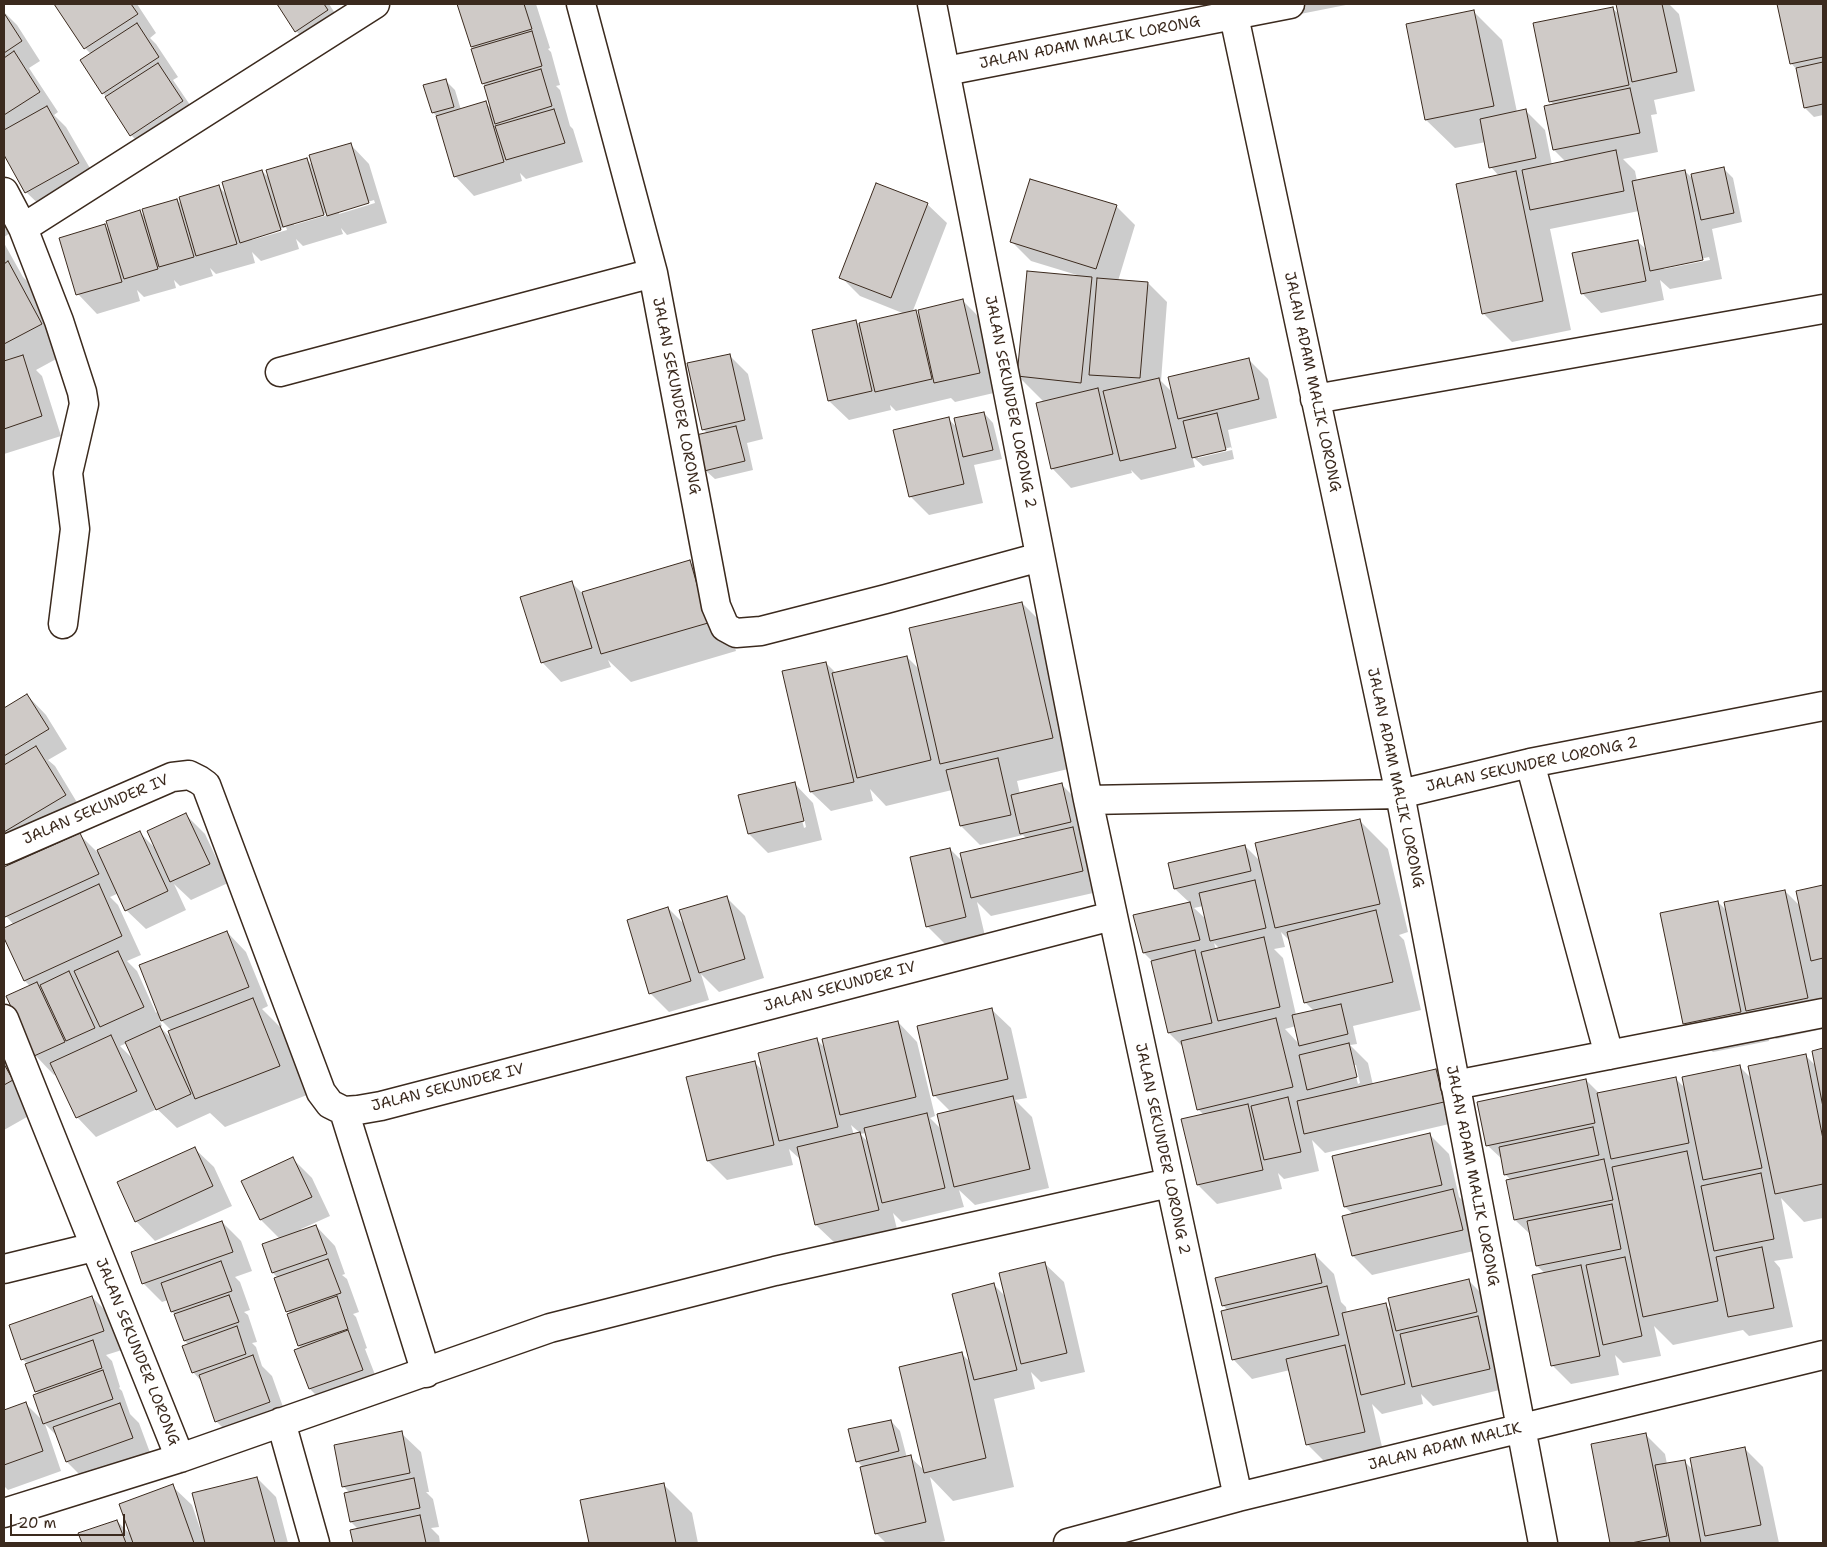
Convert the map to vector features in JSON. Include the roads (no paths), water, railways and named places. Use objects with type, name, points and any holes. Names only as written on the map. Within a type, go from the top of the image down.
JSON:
[{"type":"street","points":[[23,228],[376,4]]},
{"type":"street","name":"JALAN SEKUNDER LORONG","points":[[581,4],[653,273],[716,606],[725,626],[736,633],[744,634],[886,599],[1040,557]]},
{"type":"street","name":"JALAN SEKUNDER LORONG 2","points":[[932,4],[1088,800],[1238,1497]]},
{"type":"street","name":"JALAN ADAM MALIK LORONG","points":[[946,70],[1290,4]]},
{"type":"street","name":"JALAN ADAM MALIK LORONG","points":[[1234,16],[1400,794],[1543,1543]]},
{"type":"street","points":[[4,192],[23,228],[59,321],[82,392],[84,404],[68,473],[74,529],[62,624]]},
{"type":"street","points":[[280,372],[653,273]]},
{"type":"street","points":[[1315,399],[1823,309]]},
{"type":"street","name":"JALAN SEKUNDER LORONG 2","points":[[1088,800],[1400,794],[1530,763],[1823,706]]},
{"type":"street","points":[[1530,763],[1609,1055]]},
{"type":"street","name":"JALAN SEKUNDER IV","points":[[4,850],[172,777],[188,775],[199,780],[206,786],[321,1092],[330,1104],[344,1110],[358,1110],[381,1106],[1112,916]]},
{"type":"street","points":[[1455,1085],[1823,1013]]},
{"type":"street","name":"JALAN SEKUNDER LORONG","points":[[4,1019],[180,1458]]},
{"type":"street","points":[[344,1110],[426,1373]]},
{"type":"street","points":[[4,1513],[180,1458],[559,1326],[776,1271],[1169,1183]]},
{"type":"street","name":"JALAN SEKUNDER LORONG","points":[[4,1269],[94,1247]]},
{"type":"street","name":"JALAN ADAM MALIK","points":[[1068,1543],[1238,1497],[1823,1355]]},
{"type":"street","points":[[281,1422],[315,1543]]}]
